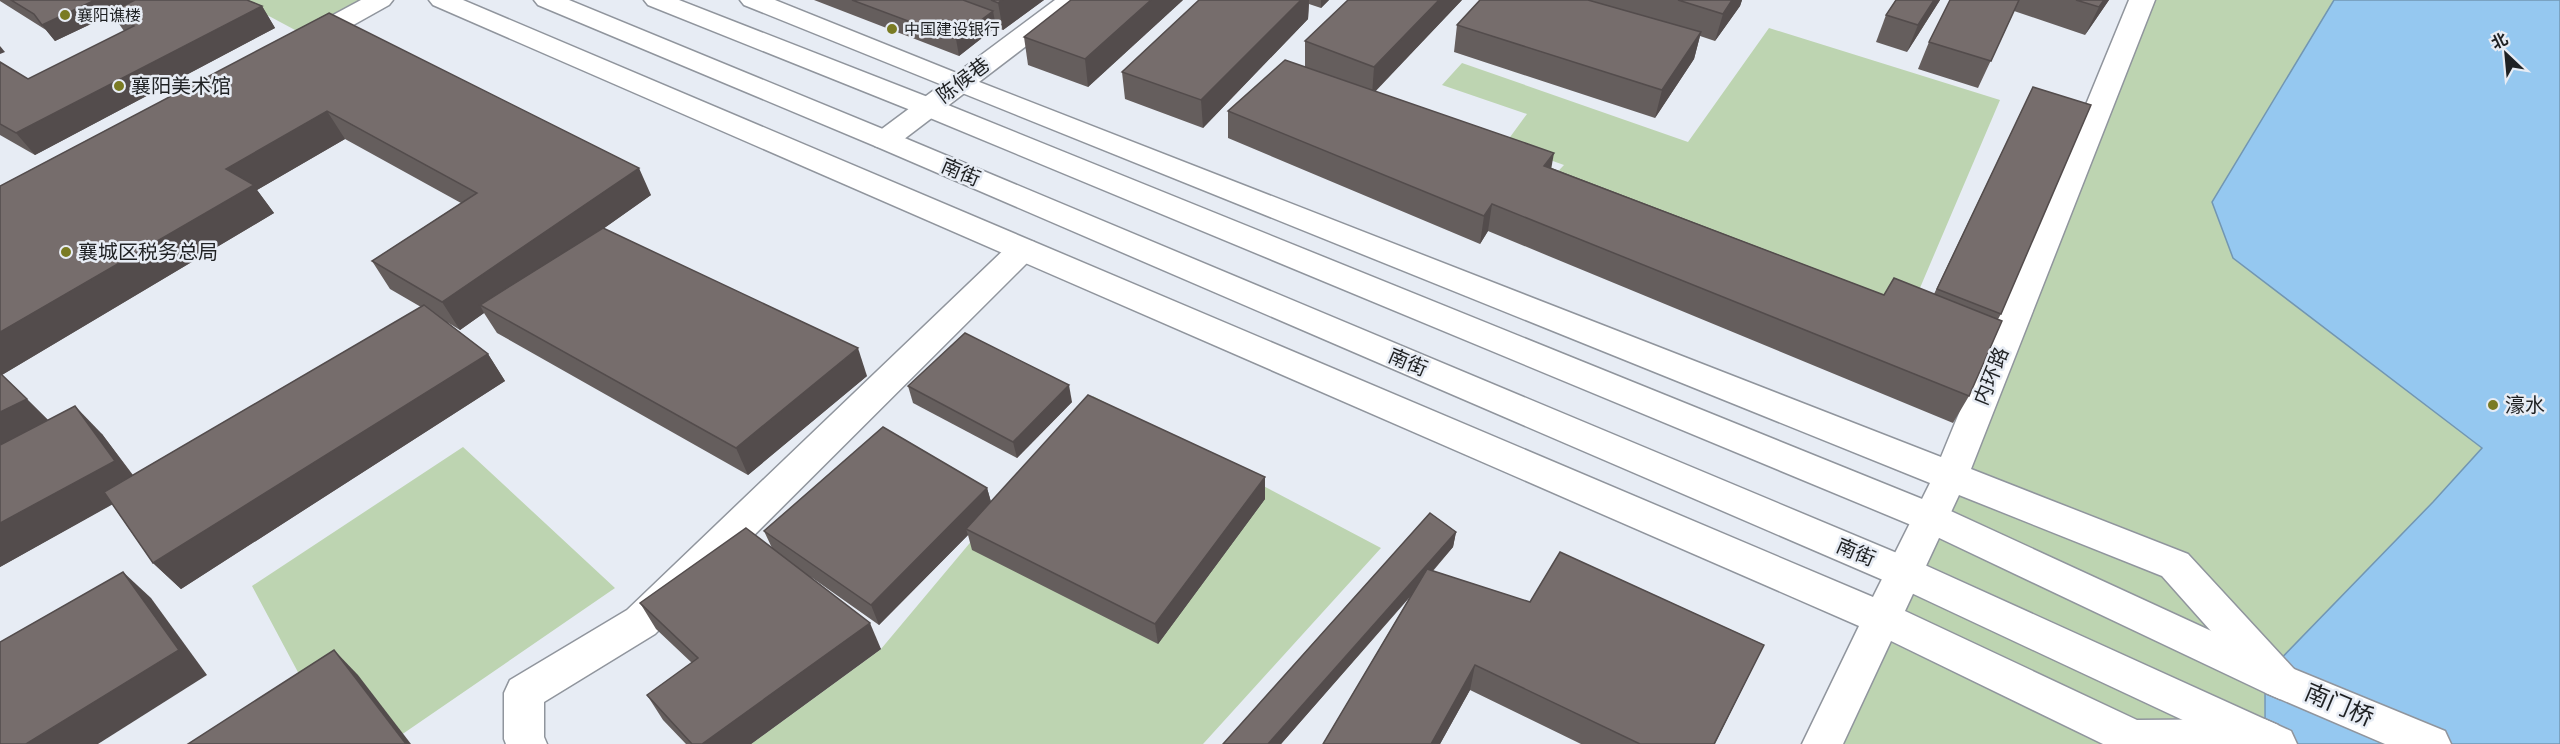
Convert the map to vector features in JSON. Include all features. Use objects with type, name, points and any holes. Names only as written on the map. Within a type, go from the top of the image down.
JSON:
[{"type":"street","points":[[279,55],[380,0]]},
{"type":"street","points":[[442,0],[1881,618],[2134,739],[2270,741]]},
{"type":"street","name":"南街","points":[[547,0],[885,140],[1903,572],[2270,741]]},
{"type":"street","points":[[657,0],[928,107],[1929,517],[2280,681]]},
{"type":"street","points":[[753,0],[959,84],[2175,565],[2280,681]]},
{"type":"street","name":"陈候巷","points":[[885,140],[1071,0]]},
{"type":"street","name":"内环路","points":[[1822,744],[1951,475],[2142,0]]},
{"type":"street","points":[[526,744],[524,739],[524,693],[642,622],[1023,249]]},
{"type":"street","name":"南门桥","points":[[2280,681],[2431,744]]},
{"type":"green space","points":[[239,0],[380,0],[310,38]]},
{"type":"green space","points":[[2142,0],[2334,0],[2212,202],[2371,362],[2482,448],[2433,502],[2265,675],[2264,744],[1822,744]]},
{"type":"green space","points":[[1769,28],[2000,100],[1911,309],[1549,181],[1564,165],[1505,144],[1527,114],[1442,85],[1462,63],[1688,142]]},
{"type":"green space","points":[[1093,396],[1381,548],[1203,744],[751,744],[881,649]]},
{"type":"green space","points":[[463,447],[615,588],[388,744],[333,744],[308,691],[252,586]]},
{"type":"water","name":"濠水","points":[[2334,0],[2560,0],[2560,744],[2265,744],[2265,675],[2433,502],[2482,448],[2233,258],[2212,202]]},
{"type":"building","points":[[11,0],[95,0],[42,25],[34,14]]},
{"type":"building","points":[[135,0],[247,0],[262,6],[16,133],[0,124],[0,62],[28,79],[134,26],[111,12]]},
{"type":"building","points":[[852,0],[963,0],[993,11],[956,39]]},
{"type":"building","points":[[1071,0],[1151,0],[1085,59],[1024,37]]},
{"type":"building","points":[[1199,0],[1301,0],[1201,100],[1122,72]]},
{"type":"building","points":[[1348,0],[1439,0],[1374,67],[1305,41]]},
{"type":"building","points":[[1480,0],[1588,0],[1701,32],[1662,90],[1457,25]]},
{"type":"building","points":[[1678,0],[1732,0],[1723,14]]},
{"type":"building","points":[[1896,0],[1934,0],[1918,25],[1886,15]]},
{"type":"building","points":[[1950,0],[2019,0],[1991,61],[1929,42]]},
{"type":"building","points":[[2076,0],[2104,0],[2099,7]]},
{"type":"building","points":[[329,13],[639,168],[442,302],[372,261],[477,193],[327,111],[226,169],[254,185],[0,332],[0,186]]},
{"type":"building","points":[[1285,60],[1554,153],[1544,166],[1884,295],[1894,278],[2002,321],[1969,396],[1492,204],[1484,216],[1228,111]]},
{"type":"building","points":[[2033,87],[2091,105],[2001,314],[1937,289]]},
{"type":"building","points":[[603,228],[858,348],[736,448],[480,305]]},
{"type":"building","points":[[424,305],[488,354],[153,563],[104,492]]},
{"type":"building","points":[[965,333],[1069,385],[1013,442],[908,386]]},
{"type":"building","points":[[0,373],[27,399],[0,412]]},
{"type":"building","points":[[1088,395],[1265,477],[1155,624],[966,529]]},
{"type":"building","points":[[75,406],[115,461],[0,523],[0,445]]},
{"type":"building","points":[[883,427],[987,488],[871,605],[764,531]]},
{"type":"building","points":[[1430,513],[1456,532],[1268,744],[1223,744]]},
{"type":"building","points":[[746,528],[870,623],[702,744],[692,744],[647,695],[698,658],[640,603]]},
{"type":"building","points":[[1560,552],[1764,645],[1714,744],[1640,744],[1475,665],[1431,744],[1323,744],[1427,569],[1530,602]]},
{"type":"building","points":[[123,572],[179,650],[26,744],[0,744],[0,642]]},
{"type":"building","points":[[334,650],[406,744],[188,744]]},
{"type":"place","name":"襄阳谯楼","points":[[65,15]]},
{"type":"place","name":"中国建设银行","points":[[892,29]]},
{"type":"place","name":"襄阳美术馆","points":[[119,86]]},
{"type":"place","name":"襄城区税务总局","points":[[66,252]]},
{"type":"place","name":"濠水","points":[[2493,405]]}]
